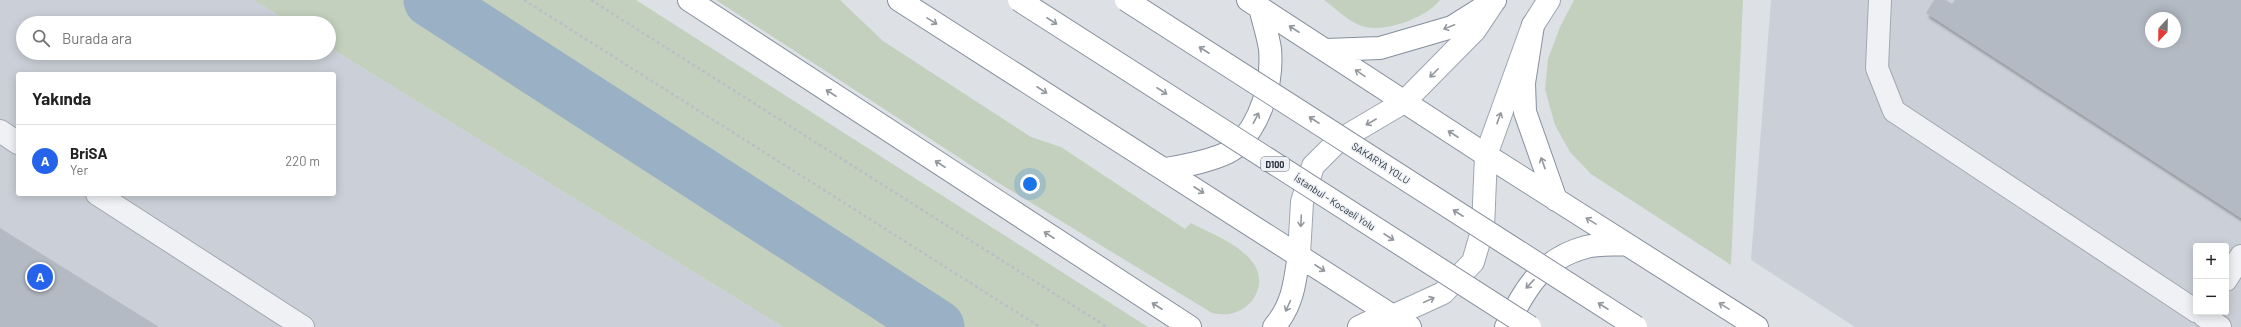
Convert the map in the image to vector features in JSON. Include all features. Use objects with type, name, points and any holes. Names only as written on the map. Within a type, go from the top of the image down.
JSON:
[{"type":"main road","points":[[688,0],[1190,327]]},
{"type":"main road","points":[[899,0],[1402,321]]},
{"type":"main road","name":"İstanbul - Kocaeli Yolu","points":[[1019,0],[1530,327]]},
{"type":"main road","name":"SAKARYA YOLU","points":[[1126,0],[1636,327]]},
{"type":"main road","points":[[1327,50],[1380,48],[1452,27],[1495,0]]},
{"type":"main road","points":[[1274,327],[1285,315],[1290,302],[1299,254],[1302,202],[1313,166],[1338,141],[1404,102],[1475,30],[1495,0]]},
{"type":"main road","points":[[1359,327],[1378,318],[1402,321],[1443,293],[1473,262],[1483,228],[1486,155],[1533,25],[1549,0]]},
{"type":"main road","points":[[1166,169],[1204,161],[1235,148],[1256,118],[1270,80],[1270,48],[1254,4]]},
{"type":"main road","points":[[1254,4],[1556,200],[1757,327]]},
{"type":"main road","points":[[1533,25],[1524,83],[1525,112],[1556,200]]},
{"type":"main road","points":[[1506,327],[1526,287],[1557,258],[1586,247],[1626,244]]},
{"type":"lane","points":[[1880,0],[1877,68],[1894,111],[2205,316]]},
{"type":"lane","points":[[0,131],[16,142]]},
{"type":"lane","points":[[100,196],[303,327]]},
{"type":"lane","points":[[2227,279],[2241,256]]},
{"type":"path","points":[[524,0],[1040,327]]},
{"type":"path","points":[[591,0],[1107,327]]},
{"type":"shaded area","points":[[0,0],[253,0],[279,16],[16,16],[16,60],[336,60],[336,51],[783,327],[0,327]]},
{"type":"shaded area","points":[[1771,0],[2241,0],[2241,327],[1855,327],[1751,260]]},
{"type":"green space","points":[[253,0],[636,0],[1148,327],[783,327],[336,51],[336,16],[279,16]]},
{"type":"green space","points":[[716,0],[840,0],[883,41],[1031,137],[1061,147],[1185,229],[1191,223],[1236,246],[1246,254],[1258,273],[1259,285],[1257,293],[1251,302],[1241,310],[1227,314],[1212,313],[992,179]]},
{"type":"green space","points":[[1324,0],[1440,0],[1425,13],[1403,23],[1379,28],[1369,28],[1355,23]]},
{"type":"green space","points":[[1574,0],[1743,0],[1731,265],[1591,174],[1570,152],[1555,125],[1545,89],[1548,59],[1560,27]]},
{"type":"building","points":[[1934,0],[1946,0],[1952,4],[1955,0],[2241,0],[2241,218],[1926,13]]},
{"type":"building","points":[[0,228],[159,327],[0,327]]},
{"type":"waterway","points":[[431,0],[937,327]]},
{"type":"place","name":"BriSA","points":[[40,277]]}]
